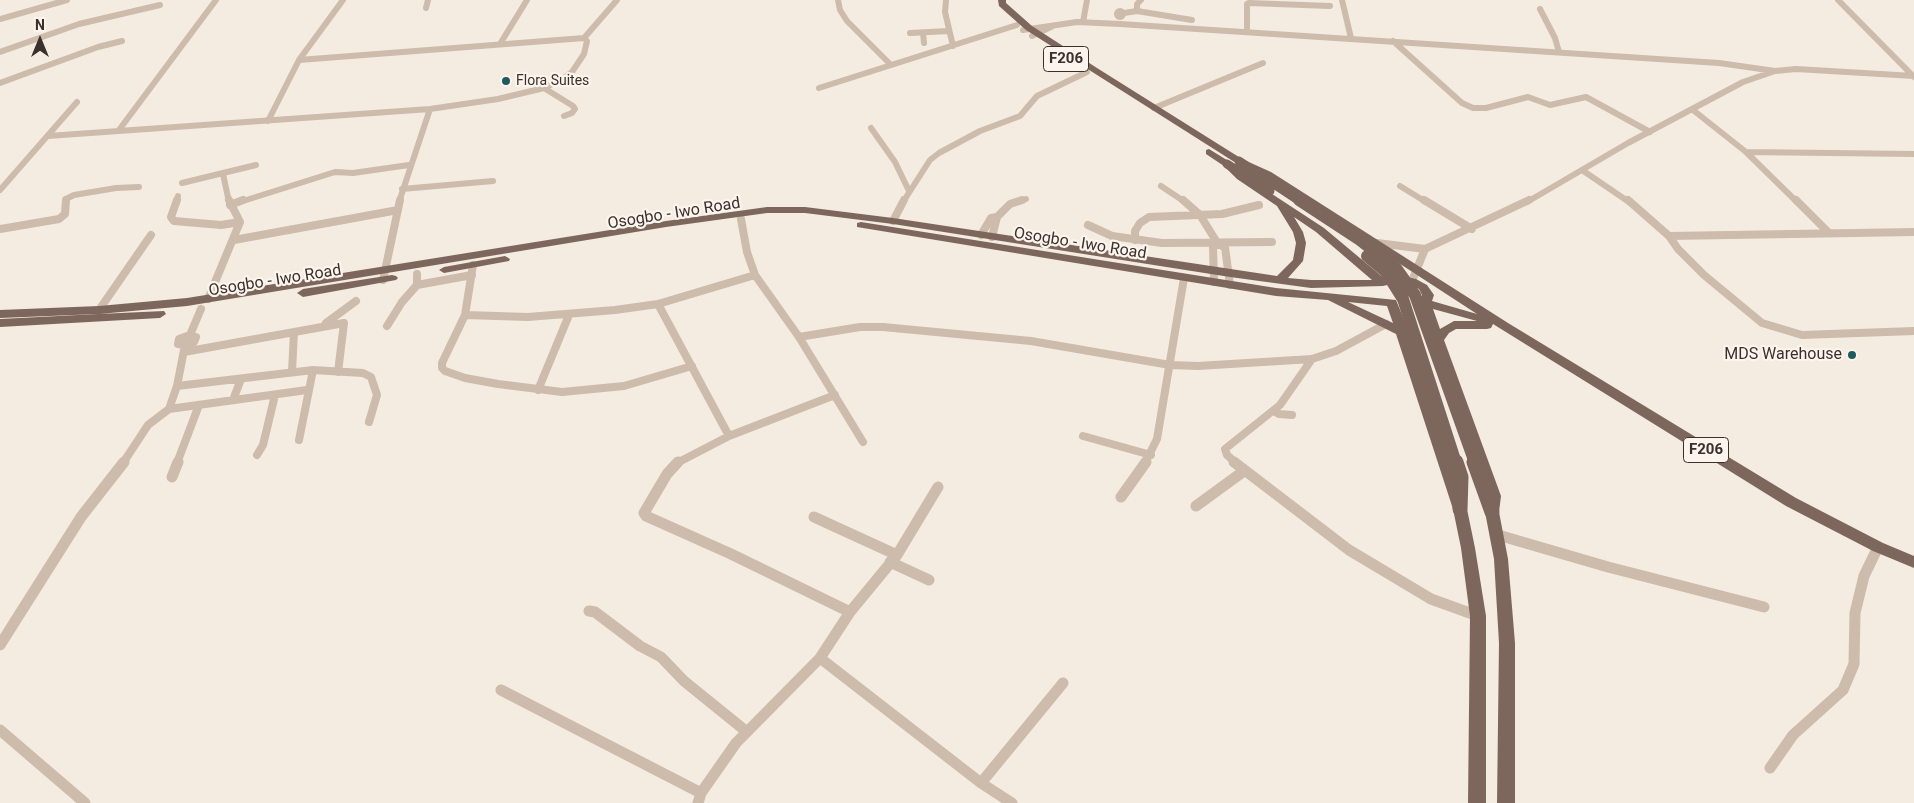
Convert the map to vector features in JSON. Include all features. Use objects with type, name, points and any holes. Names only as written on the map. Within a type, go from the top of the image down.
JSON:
[{"type":"main road","name":"F206","points":[[994,0],[994,5],[1087,72],[1356,246],[1386,272],[1403,299],[1461,477],[1460,509]]},
{"type":"main road","name":"F206","points":[[1002,0],[1002,4],[1028,31],[1239,161],[1360,240],[1396,268],[1414,295],[1492,512]]},
{"type":"main road","points":[[1239,161],[1268,174],[1381,245],[1428,295],[1426,303],[1433,327],[1494,496],[1492,512],[1498,535],[1508,643],[1506,803]]},
{"type":"main road","points":[[1227,164],[1233,172],[1336,242],[1383,283],[1381,293],[1392,303],[1460,509],[1468,548],[1478,616],[1477,803]]},
{"type":"main road","points":[[1279,203],[1298,232],[1301,243],[1298,261],[1280,280]]},
{"type":"main road","name":"Osogbo - Iwo Road","points":[[0,323],[140,316],[201,309],[752,210],[805,210],[893,221],[986,235],[1324,296],[1392,303],[1411,307],[1426,303]]},
{"type":"main road","name":"Osogbo - Iwo Road","points":[[0,314],[99,310],[208,299],[383,275],[417,279],[742,219],[773,217],[836,221],[1184,278],[1214,277]]},
{"type":"main road","name":"F206","points":[[1381,245],[1504,326],[1791,502],[1878,547],[1914,562]]},
{"type":"main road","name":"Osogbo - Iwo Road","points":[[1230,280],[1280,280],[1311,284],[1383,283],[1392,279],[1436,281]]},
{"type":"main road","points":[[1324,296],[1386,324],[1401,328],[1418,322],[1433,327]]},
{"type":"main road","points":[[1426,303],[1504,326]]},
{"type":"main road","points":[[1438,339],[1445,330],[1454,326],[1504,326]]},
{"type":"street","points":[[0,19],[67,0]]},
{"type":"street","points":[[119,130],[216,0]]},
{"type":"street","points":[[268,120],[299,60],[343,0]]},
{"type":"street","points":[[426,8],[428,0]]},
{"type":"street","points":[[500,44],[527,0]]},
{"type":"street","points":[[299,60],[584,38],[617,0]]},
{"type":"street","points":[[838,0],[840,10],[847,21],[891,65]]},
{"type":"street","points":[[946,0],[948,31],[953,46]]},
{"type":"street","points":[[1083,22],[1087,0]]},
{"type":"street","points":[[1131,0],[1139,2],[1137,11]]},
{"type":"street","points":[[1342,0],[1352,38]]},
{"type":"street","points":[[1838,0],[1914,76]]},
{"type":"street","points":[[1247,32],[1247,4],[1249,3],[1330,6]]},
{"type":"street","points":[[0,52],[79,24],[160,5]]},
{"type":"street","points":[[1540,10],[1555,38],[1559,52]]},
{"type":"street","points":[[1120,24],[1122,14],[1137,11],[1192,20]]},
{"type":"street","points":[[1028,31],[1053,25],[1083,22],[1719,63],[1775,71]]},
{"type":"street","points":[[819,88],[953,46],[1053,25]]},
{"type":"street","points":[[910,33],[948,31]]},
{"type":"street","points":[[923,33],[924,43]]},
{"type":"street","points":[[48,136],[430,109],[498,99],[544,88],[564,78],[579,63],[586,47],[584,38]]},
{"type":"street","points":[[0,83],[98,47],[122,41]]},
{"type":"street","points":[[1393,41],[1462,103],[1473,108],[1486,108],[1528,97],[1550,105],[1586,97],[1650,132]]},
{"type":"street","points":[[1154,108],[1263,63]]},
{"type":"street","points":[[1381,245],[1425,249],[1472,229],[1532,199],[1743,82],[1775,71],[1796,69],[1914,76]]},
{"type":"street","points":[[893,221],[909,191],[930,160],[939,153],[980,131],[1020,116],[1028,109],[1037,96],[1087,72]]},
{"type":"street","points":[[544,88],[573,106],[572,112],[564,116]]},
{"type":"street","points":[[0,190],[77,102]]},
{"type":"street","points":[[383,275],[409,165],[430,109]]},
{"type":"street","points":[[1693,110],[1746,152],[1829,233]]},
{"type":"street","points":[[871,128],[889,152],[909,191]]},
{"type":"street","points":[[1746,152],[1914,154]]},
{"type":"street","points":[[182,183],[256,164]]},
{"type":"street","points":[[230,205],[278,188],[335,172],[353,173],[409,165]]},
{"type":"street","points":[[1582,170],[1621,194],[1669,236],[1678,249],[1704,275],[1762,323],[1782,331],[1818,335],[1914,331]]},
{"type":"street","points":[[208,299],[240,222],[230,205],[222,174]]},
{"type":"street","points":[[402,190],[493,180]]},
{"type":"street","points":[[1161,186],[1186,202],[1200,215],[1218,244],[1226,247],[1230,280]]},
{"type":"street","points":[[1400,186],[1472,229]]},
{"type":"street","points":[[0,229],[59,219],[65,214],[66,199],[74,195],[122,187],[139,187]]},
{"type":"street","points":[[178,196],[171,217],[174,221],[221,225],[240,222]]},
{"type":"street","points":[[986,235],[997,217],[1010,204],[1026,199]]},
{"type":"street","points":[[1135,240],[1135,231],[1140,222],[1149,217],[1235,212],[1259,205]]},
{"type":"street","points":[[234,240],[398,210]]},
{"type":"street","points":[[742,219],[747,252],[755,275],[799,337],[864,442]]},
{"type":"street","points":[[1088,225],[1112,236],[1135,240],[1190,244],[1272,242]]},
{"type":"street","points":[[1669,236],[1914,232]]},
{"type":"street","points":[[99,310],[151,235]]},
{"type":"street","points":[[1214,277],[1214,247],[1218,244]]},
{"type":"street","points":[[1412,280],[1425,249]]},
{"type":"street","points":[[472,270],[465,315],[442,363],[445,371],[465,378],[562,392],[599,390],[624,386],[692,366]]},
{"type":"street","points":[[465,315],[528,317],[569,315],[658,304],[755,275]]},
{"type":"street","points":[[1121,497],[1151,455],[1157,439],[1184,278]]},
{"type":"street","points":[[387,326],[417,279]]},
{"type":"street","points":[[324,325],[350,308],[356,300]]},
{"type":"street","points":[[658,304],[729,436]]},
{"type":"street","points":[[201,309],[190,334],[178,341],[178,344],[185,349],[344,323],[338,372]]},
{"type":"street","points":[[538,390],[569,315]]},
{"type":"street","points":[[799,337],[860,327],[883,327],[1031,341],[1170,365],[1198,366],[1312,359],[1336,351],[1386,324]]},
{"type":"street","points":[[292,372],[294,332]]},
{"type":"street","points":[[169,409],[177,386],[185,349]]},
{"type":"street","points":[[1312,359],[1277,408],[1225,449],[1227,455],[1244,471],[1349,550],[1431,599],[1478,616]]},
{"type":"street","points":[[299,440],[307,390],[313,370]]},
{"type":"street","points":[[177,386],[313,370],[363,374],[371,377],[377,395],[369,422]]},
{"type":"street","points":[[233,400],[241,379]]},
{"type":"street","points":[[0,645],[82,517],[133,450],[148,425],[169,409],[307,390]]},
{"type":"street","points":[[257,455],[263,445],[275,395]]},
{"type":"street","points":[[835,395],[705,446],[678,462],[667,474],[646,508],[646,516],[850,612]]},
{"type":"street","points":[[172,477],[199,405]]},
{"type":"street","points":[[1083,436],[1151,455]]},
{"type":"street","points":[[1196,506],[1244,471]]},
{"type":"street","points":[[501,690],[699,798],[736,743],[820,658],[850,612],[894,558],[938,487]]},
{"type":"street","points":[[814,518],[894,558],[929,580]]},
{"type":"street","points":[[1498,535],[1608,568],[1764,607]]},
{"type":"street","points":[[1770,768],[1793,735],[1843,690],[1854,664],[1855,613],[1864,576],[1878,547]]},
{"type":"street","points":[[589,610],[640,646],[661,657],[684,681],[747,732]]},
{"type":"street","points":[[820,658],[981,783],[1012,803]]},
{"type":"street","points":[[981,783],[1063,684]]},
{"type":"street","points":[[0,730],[85,803]]},
{"type":"place","name":"Flora Suites","points":[[506,81]]},
{"type":"place","name":"MDS Warehouse","points":[[1852,355]]}]
